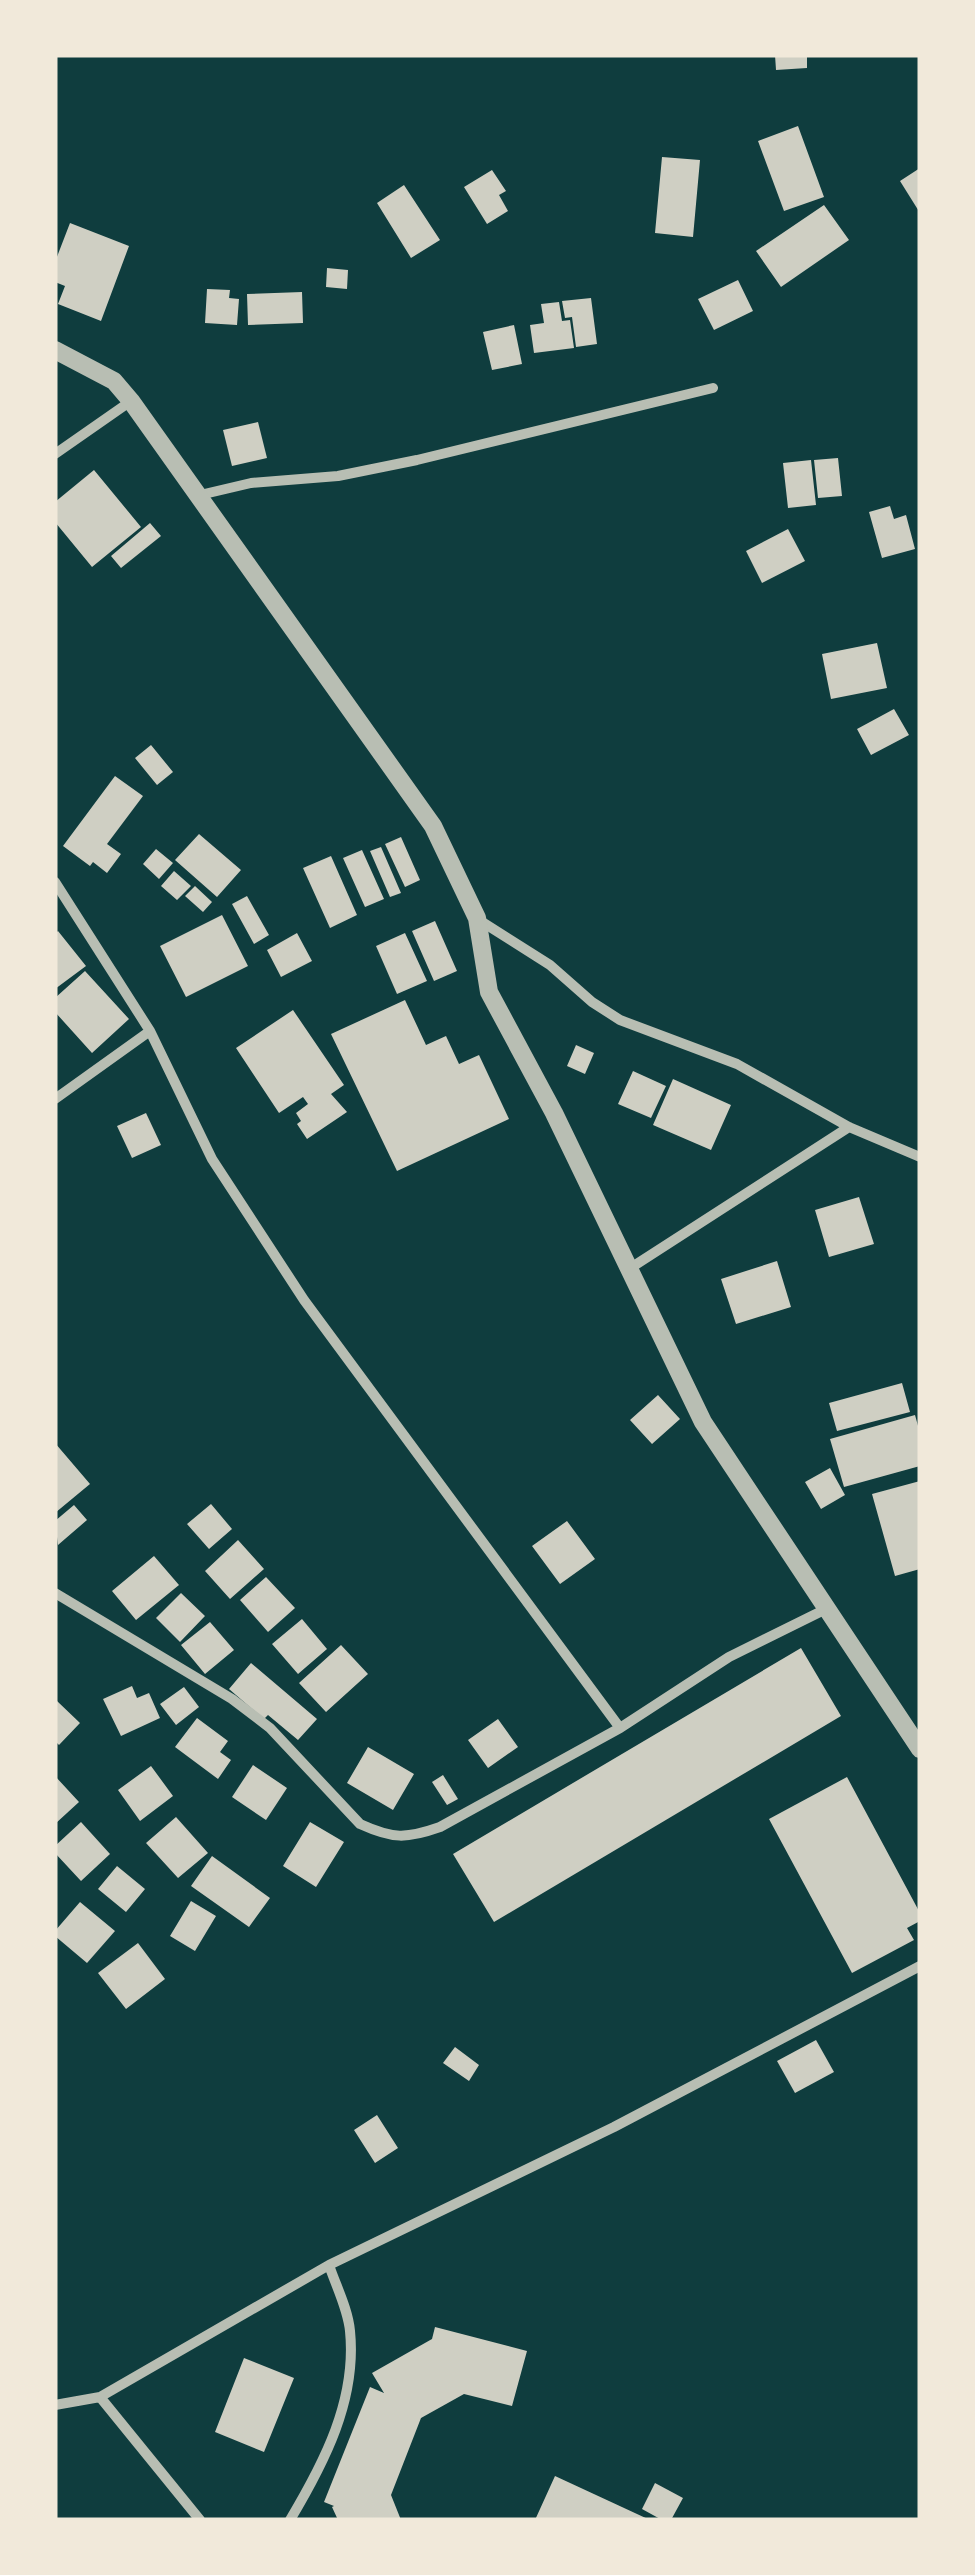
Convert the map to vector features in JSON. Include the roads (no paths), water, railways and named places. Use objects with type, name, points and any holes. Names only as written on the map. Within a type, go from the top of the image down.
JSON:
[{"type":"street","points":[[55,350],[114,382],[131,401],[433,826],[477,918],[489,992],[554,1113],[703,1422],[920,1749]]},
{"type":"street","points":[[200,496],[251,483],[338,476],[417,460],[713,388]]},
{"type":"street","points":[[55,454],[131,401]]},
{"type":"street","points":[[55,882],[150,1031],[212,1160],[304,1300],[620,1728]]},
{"type":"street","points":[[477,918],[550,965],[592,1002],[620,1020],[737,1064],[850,1127],[920,1157]]},
{"type":"street","points":[[55,1099],[150,1031]]},
{"type":"street","points":[[629,1269],[850,1127]]},
{"type":"street","points":[[55,1593],[232,1699],[270,1728],[360,1824],[409,1838],[440,1827],[620,1728],[730,1657],[826,1609]]},
{"type":"street","points":[[55,2405],[100,2397],[329,2265],[614,2127],[920,1966]]},
{"type":"street","points":[[290,2520],[324,2457],[344,2408],[350,2369],[350,2328],[329,2265]]},
{"type":"street","points":[[100,2397],[200,2520]]}]
